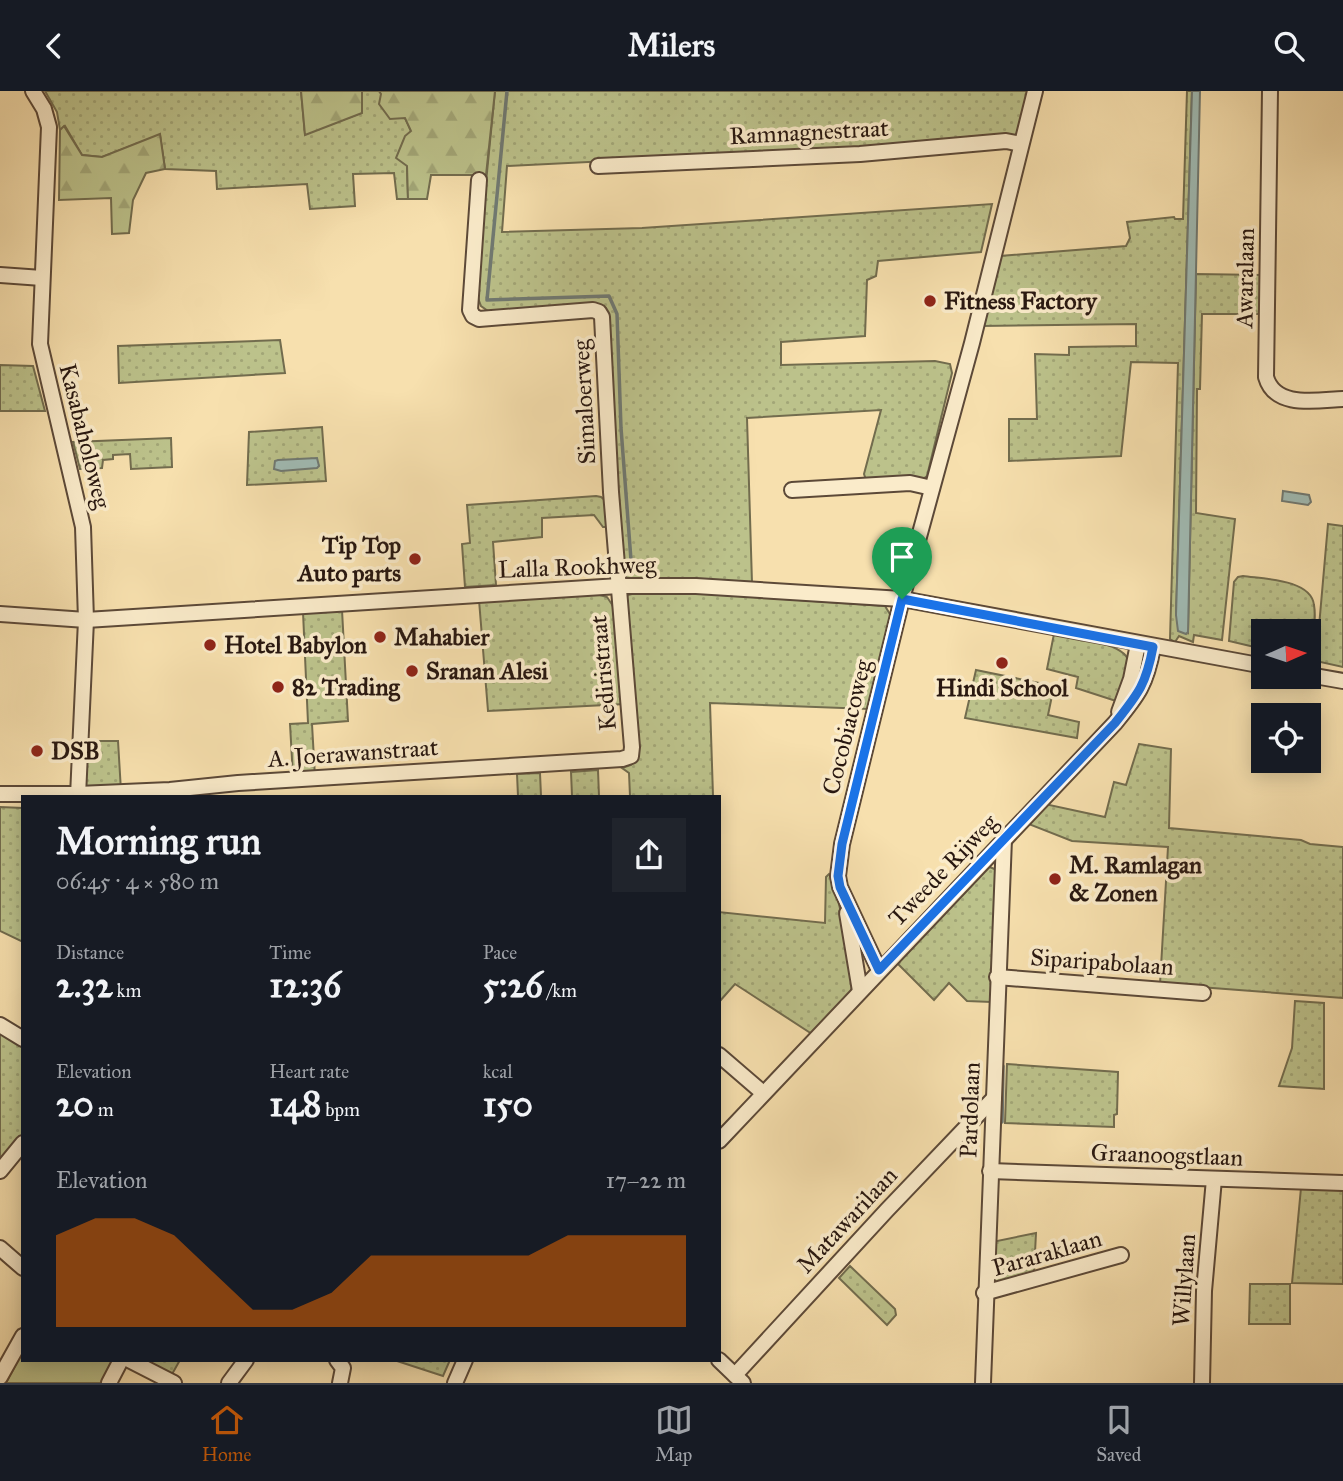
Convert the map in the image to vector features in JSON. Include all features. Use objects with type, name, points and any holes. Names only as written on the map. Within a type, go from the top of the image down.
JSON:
[{"type":"street","name":"Kasabaholoweg","points":[[33,91],[44,109],[49,127],[40,344],[83,527],[86,620],[78,795]]},
{"type":"street","name":"Cocobiacoweg","points":[[860,991],[844,896],[838,876],[842,844],[902,599],[972,343],[1035,91]]},
{"type":"street","name":"Awaralaan","points":[[1270,91],[1266,377],[1275,394],[1287,400],[1343,400]]},
{"type":"street","name":"Ramnagnestraat","points":[[598,166],[860,154],[1006,141],[1021,144]]},
{"type":"street","name":"Simaloerweg","points":[[479,180],[470,310],[473,316],[479,319],[593,310],[602,317],[619,586]]},
{"type":"street","points":[[0,275],[42,278]]},
{"type":"street","points":[[792,490],[910,483],[932,488]]},
{"type":"street","name":"Lalla Rookhweg","points":[[0,614],[86,620],[619,586],[696,586],[902,599],[1145,646]]},
{"type":"street","name":"Kediristraat","points":[[619,586],[631,755]]},
{"type":"street","points":[[1145,646],[1251,664]]},
{"type":"street","name":"Tweede Rijweg","points":[[721,1139],[1115,723],[1140,693],[1150,665],[1145,646]]},
{"type":"street","points":[[1321,677],[1343,681]]},
{"type":"street","name":"A. Joerawanstraat","points":[[0,794],[78,795],[622,759],[631,755]]},
{"type":"street","name":"Pardolaan","points":[[983,1383],[984,1293],[1004,839]]},
{"type":"street","name":"Cocobiacoweg","points":[[844,896],[879,970]]},
{"type":"street","name":"Siparipabolaan","points":[[997,977],[1203,993]]},
{"type":"street","points":[[0,1025],[21,1038]]},
{"type":"street","points":[[721,1057],[763,1093]]},
{"type":"street","name":"Matawarilaan","points":[[739,1379],[887,1209],[994,1098]]},
{"type":"street","points":[[0,1171],[21,1145]]},
{"type":"street","name":"Graanoogstlaan","points":[[990,1171],[1343,1183]]},
{"type":"street","name":"Willylaan","points":[[1202,1383],[1206,1258],[1214,1179]]},
{"type":"street","points":[[0,1248],[21,1266]]},
{"type":"street","name":"Pararaklaan","points":[[984,1293],[1121,1255]]},
{"type":"street","points":[[0,1377],[21,1340]]},
{"type":"street","points":[[109,1383],[120,1362]]},
{"type":"street","points":[[133,1362],[174,1383]]},
{"type":"street","points":[[229,1383],[245,1362]]},
{"type":"street","points":[[338,1362],[343,1368],[340,1383]]},
{"type":"street","points":[[454,1383],[464,1362]]},
{"type":"street","points":[[721,1362],[739,1379]]},
{"type":"green space","points":[[45,91],[301,91],[305,134],[361,113],[362,91],[379,91],[405,118],[411,131],[407,166],[408,199],[397,199],[394,173],[353,174],[355,206],[310,209],[307,184],[217,189],[216,171],[165,169],[160,135],[102,157],[82,155],[65,126],[60,130],[57,112]]},
{"type":"green space","points":[[301,91],[362,91],[362,113],[305,135]]},
{"type":"green space","points":[[379,91],[495,91],[486,175],[431,175],[427,199],[408,199],[407,166],[396,158],[405,136],[411,131],[405,118],[390,119],[379,104]]},
{"type":"green space","points":[[495,91],[1029,91],[1016,136],[870,148],[507,166],[502,232],[642,228],[992,204],[981,252],[878,261],[876,276],[867,280],[865,336],[781,342],[781,365],[935,361],[950,364],[952,373],[927,476],[923,479],[866,480],[864,474],[881,410],[747,418],[752,583],[692,579],[623,579],[606,314],[488,311],[481,306],[478,298],[481,233]]},
{"type":"green space","points":[[1187,91],[1192,91],[1176,615],[1188,632],[1196,274],[1263,275],[1262,314],[1202,314],[1200,389],[1197,389],[1196,513],[1235,519],[1222,640],[1194,635],[1193,642],[1179,636],[1175,642],[1170,639],[1178,363],[1131,362],[1121,456],[1009,461],[1009,419],[1037,419],[1035,354],[1069,355],[1069,347],[1136,346],[1136,324],[982,326],[1000,256],[1126,246],[1130,238],[1127,222],[1174,217],[1183,219]]},
{"type":"green space","points":[[64,126],[82,155],[102,157],[160,134],[165,169],[146,173],[133,200],[129,233],[112,234],[111,198],[59,200],[60,130]]},
{"type":"green space","points":[[280,340],[285,373],[119,383],[118,346]]},
{"type":"green space","points":[[0,365],[33,366],[45,411],[0,411]]},
{"type":"green space","points":[[322,427],[326,481],[247,485],[249,432]]},
{"type":"green space","points":[[171,438],[172,467],[131,469],[130,454],[113,455],[113,459],[103,460],[102,468],[80,469],[73,442]]},
{"type":"green space","points":[[596,496],[607,502],[607,527],[603,527],[594,515],[542,518],[542,537],[493,542],[496,585],[465,587],[462,544],[470,543],[467,505]]},
{"type":"green space","points":[[1328,524],[1343,526],[1343,667],[1321,662],[1320,619]]},
{"type":"green space","points":[[1238,577],[1295,585],[1311,596],[1315,619],[1251,619],[1251,646],[1229,641],[1234,582]]},
{"type":"green space","points":[[695,593],[885,606],[891,616],[869,709],[710,703],[713,795],[630,795],[629,773],[622,768],[631,765],[635,759],[625,600],[628,595]]},
{"type":"green space","points":[[596,594],[607,597],[615,609],[625,704],[488,711],[479,600]]},
{"type":"green space","points":[[342,610],[348,721],[312,724],[315,777],[293,777],[290,724],[308,723],[303,612]]},
{"type":"green space","points":[[1054,634],[1110,646],[1126,657],[1129,664],[1128,673],[1116,701],[1076,688],[1078,677],[1047,669]]},
{"type":"green space","points":[[976,670],[1054,686],[1048,715],[1079,722],[1077,738],[965,718]]},
{"type":"green space","points":[[84,741],[118,741],[121,791],[85,787]]},
{"type":"green space","points":[[1139,744],[1171,749],[1169,828],[1301,840],[1310,844],[1343,847],[1343,998],[1160,984],[1168,847],[1072,841],[1026,823],[1045,804],[1105,817],[1114,782],[1126,785]]},
{"type":"green space","points":[[598,770],[599,795],[572,795],[571,772]]},
{"type":"green space","points":[[540,773],[541,795],[518,795],[517,774]]},
{"type":"green space","points":[[0,807],[21,808],[21,941],[0,931]]},
{"type":"green space","points":[[987,866],[997,870],[991,1002],[967,1001],[949,983],[934,1000],[894,960]]},
{"type":"green space","points":[[829,874],[832,876],[850,955],[852,985],[850,994],[842,1004],[812,1034],[735,984],[721,1000],[721,912],[825,923],[826,877]]},
{"type":"green space","points":[[1295,1001],[1324,1003],[1324,1089],[1279,1086],[1292,1048]]},
{"type":"green space","points":[[0,1030],[21,1043],[21,1137],[0,1163]]},
{"type":"green space","points":[[1007,1064],[1118,1072],[1114,1127],[1005,1123]]},
{"type":"green space","points":[[1301,1188],[1343,1189],[1343,1284],[1292,1283]]},
{"type":"green space","points":[[1036,1233],[1034,1272],[990,1286],[992,1242]]},
{"type":"green space","points":[[850,1266],[895,1309],[896,1315],[887,1325],[839,1278]]},
{"type":"green space","points":[[1250,1284],[1290,1284],[1290,1324],[1249,1324]]},
{"type":"green space","points":[[21,1355],[21,1362],[113,1362],[103,1383],[6,1383]]},
{"type":"green space","points":[[142,1362],[179,1362],[171,1376]]},
{"type":"green space","points":[[400,1362],[449,1362],[443,1376]]},
{"type":"water","points":[[1192,91],[1200,91],[1186,634],[1178,631],[1176,615]]},
{"type":"water","points":[[317,458],[317,468],[281,471],[274,469],[275,461],[278,460]]},
{"type":"water","points":[[1283,491],[1309,495],[1311,502],[1308,505],[1282,501]]},
{"type":"waterway","points":[[507,91],[487,300],[609,296],[617,314],[621,428],[631,560]]},
{"type":"waterway","points":[[1002,1122],[1003,1066]]},
{"type":"place","name":"Fitness Factory","points":[[930,301]]},
{"type":"place","name":"Tip Top Auto parts","points":[[415,559]]},
{"type":"place","name":"Mahabier","points":[[380,637]]},
{"type":"place","name":"Hotel Babylon","points":[[210,645]]},
{"type":"place","name":"Hindi School","points":[[1002,663]]},
{"type":"place","name":"Sranan Alesi","points":[[412,671]]},
{"type":"place","name":"82 Trading","points":[[278,687]]},
{"type":"place","name":"DSB","points":[[37,751]]},
{"type":"place","name":"M. Ramlagan & Zonen","points":[[1055,879]]},
{"type":"route","points":[[902,599],[1153,647],[1140,693],[1115,723],[879,970],[840,887],[838,876],[842,844],[902,599]]}]
